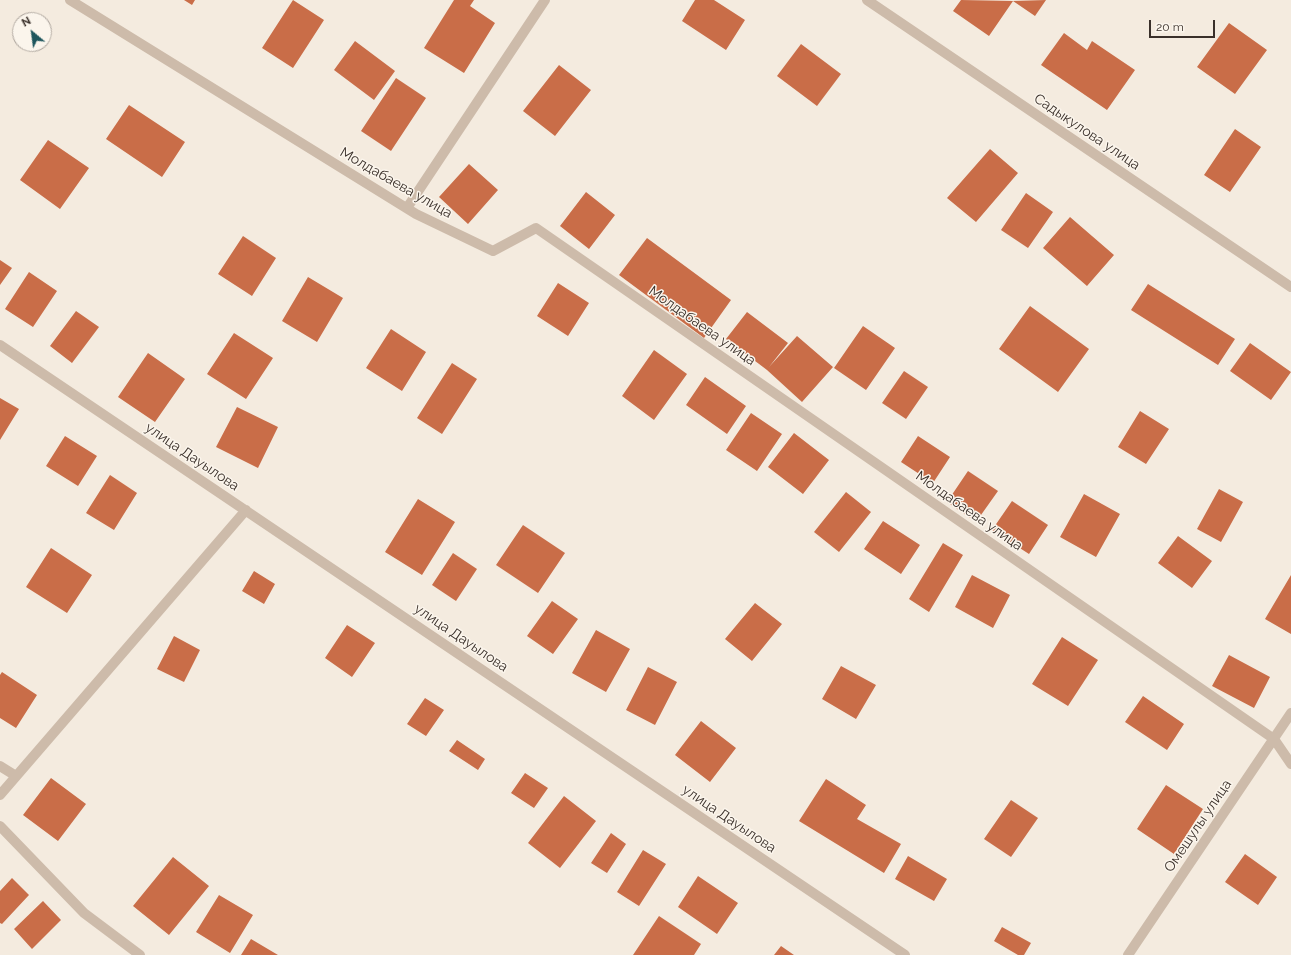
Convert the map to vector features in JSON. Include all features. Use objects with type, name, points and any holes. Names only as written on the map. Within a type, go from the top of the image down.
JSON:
[{"type":"street","name":"Молдабаева улица","points":[[70,0],[407,208],[493,252],[536,228],[1274,739],[1291,764]]},
{"type":"street","points":[[407,208],[545,0]]},
{"type":"street","name":"Садыкулова улица","points":[[867,0],[1291,287]]},
{"type":"street","name":"улица Дауылова","points":[[0,345],[905,955]]},
{"type":"street","points":[[0,795],[246,510]]},
{"type":"street","name":"Омешулы улица","points":[[1128,955],[1291,714]]},
{"type":"street","points":[[0,766],[16,776]]},
{"type":"street","points":[[0,826],[84,913],[140,955]]},
{"type":"building","points":[[184,0],[195,0],[192,5]]},
{"type":"building","points":[[293,0],[324,20],[293,68],[262,48]]},
{"type":"building","points":[[454,0],[474,0],[470,6],[495,23],[464,73],[424,48]]},
{"type":"building","points":[[695,0],[714,0],[745,20],[726,50],[682,21]]},
{"type":"building","points":[[961,0],[1013,1],[989,36],[953,11]]},
{"type":"building","points":[[1046,0],[1035,16],[1013,1]]},
{"type":"building","points":[[1229,23],[1267,50],[1235,94],[1197,67]]},
{"type":"building","points":[[1064,33],[1087,50],[1092,41],[1135,70],[1107,110],[1041,65]]},
{"type":"building","points":[[355,41],[395,71],[374,100],[334,70]]},
{"type":"building","points":[[801,44],[841,74],[817,106],[777,76]]},
{"type":"building","points":[[559,65],[591,90],[555,136],[523,111]]},
{"type":"building","points":[[396,78],[426,98],[391,151],[361,131]]},
{"type":"building","points":[[129,105],[185,142],[162,177],[106,139]]},
{"type":"building","points":[[1235,129],[1261,147],[1230,192],[1204,175]]},
{"type":"building","points":[[48,140],[89,168],[60,209],[20,180]]},
{"type":"building","points":[[990,149],[1018,173],[976,222],[947,198]]},
{"type":"building","points":[[469,164],[498,190],[468,224],[439,197]]},
{"type":"building","points":[[586,192],[615,215],[589,249],[560,226]]},
{"type":"building","points":[[1026,193],[1053,212],[1028,248],[1001,230]]},
{"type":"building","points":[[1070,217],[1114,255],[1087,286],[1043,248]]},
{"type":"building","points":[[243,236],[276,258],[252,296],[218,274]]},
{"type":"building","points":[[647,238],[731,300],[704,338],[619,275]]},
{"type":"building","points":[[0,260],[12,268],[0,285]]},
{"type":"building","points":[[29,272],[57,291],[33,327],[5,309]]},
{"type":"building","points":[[308,277],[343,298],[317,342],[282,321]]},
{"type":"building","points":[[558,283],[589,303],[568,336],[537,316]]},
{"type":"building","points":[[1148,284],[1235,339],[1218,365],[1131,310]]},
{"type":"building","points":[[1030,306],[1089,349],[1058,392],[999,349]]},
{"type":"building","points":[[76,311],[99,327],[72,363],[50,346]]},
{"type":"building","points":[[747,312],[788,343],[769,367],[797,336],[833,367],[802,402],[767,370],[726,339]]},
{"type":"building","points":[[863,326],[895,348],[866,390],[834,368]]},
{"type":"building","points":[[391,329],[426,352],[402,391],[366,368]]},
{"type":"building","points":[[234,333],[273,358],[246,399],[207,374]]},
{"type":"building","points":[[1250,343],[1291,372],[1271,400],[1230,371]]},
{"type":"building","points":[[654,350],[687,374],[654,420],[622,396]]},
{"type":"building","points":[[148,353],[185,379],[155,422],[118,397]]},
{"type":"building","points":[[452,363],[477,379],[442,434],[417,418]]},
{"type":"building","points":[[904,371],[928,387],[906,419],[882,403]]},
{"type":"building","points":[[705,377],[746,406],[727,434],[686,405]]},
{"type":"building","points":[[0,398],[19,409],[0,440]]},
{"type":"building","points":[[237,407],[278,427],[258,468],[216,447]]},
{"type":"building","points":[[1140,411],[1169,429],[1146,464],[1118,447]]},
{"type":"building","points":[[751,413],[782,434],[757,471],[726,450]]},
{"type":"building","points":[[794,433],[829,460],[803,494],[768,467]]},
{"type":"building","points":[[65,436],[97,456],[78,486],[46,466]]},
{"type":"building","points":[[918,436],[950,457],[933,483],[901,462]]},
{"type":"building","points":[[968,471],[998,491],[976,522],[947,502]]},
{"type":"building","points":[[110,475],[137,493],[114,530],[86,513]]},
{"type":"building","points":[[1219,489],[1243,502],[1221,542],[1197,529]]},
{"type":"building","points":[[846,492],[871,512],[839,552],[814,532]]},
{"type":"building","points":[[1084,494],[1120,514],[1096,557],[1060,537]]},
{"type":"building","points":[[418,499],[455,522],[422,575],[385,552]]},
{"type":"building","points":[[1012,501],[1048,525],[1029,554],[992,530]]},
{"type":"building","points":[[883,521],[920,545],[901,574],[864,549]]},
{"type":"building","points":[[523,525],[565,553],[538,593],[496,565]]},
{"type":"building","points":[[1178,536],[1212,561],[1192,588],[1158,563]]},
{"type":"building","points":[[943,543],[963,555],[929,612],[909,599]]},
{"type":"building","points":[[51,548],[92,575],[67,613],[26,587]]},
{"type":"building","points":[[453,553],[477,569],[456,601],[432,585]]},
{"type":"building","points":[[254,571],[275,584],[264,604],[242,591]]},
{"type":"building","points":[[972,575],[1010,595],[993,628],[955,607]]},
{"type":"building","points":[[1291,575],[1291,634],[1265,619]]},
{"type":"building","points":[[552,601],[578,619],[553,654],[527,636]]},
{"type":"building","points":[[755,603],[782,624],[752,661],[725,639]]},
{"type":"building","points":[[347,625],[375,643],[352,677],[325,658]]},
{"type":"building","points":[[596,630],[630,649],[606,692],[572,673]]},
{"type":"building","points":[[174,636],[200,650],[184,682],[157,669]]},
{"type":"building","points":[[1062,637],[1098,660],[1068,706],[1032,684]]},
{"type":"building","points":[[1229,655],[1270,677],[1254,708],[1212,686]]},
{"type":"building","points":[[841,666],[876,685],[856,719],[822,699]]},
{"type":"building","points":[[648,667],[677,682],[655,725],[626,710]]},
{"type":"building","points":[[2,672],[37,695],[16,728],[0,718],[0,675]]},
{"type":"building","points":[[1143,696],[1184,724],[1167,750],[1125,722]]},
{"type":"building","points":[[425,698],[444,710],[426,736],[407,724]]},
{"type":"building","points":[[701,721],[736,748],[710,782],[675,755]]},
{"type":"building","points":[[457,740],[485,759],[478,770],[449,751]]},
{"type":"building","points":[[525,773],[548,788],[534,808],[511,793]]},
{"type":"building","points":[[51,778],[86,804],[58,841],[23,815]]},
{"type":"building","points":[[826,779],[866,805],[857,819],[901,844],[884,873],[799,821]]},
{"type":"building","points":[[1166,785],[1203,809],[1174,854],[1137,829]]},
{"type":"building","points":[[564,796],[596,821],[560,868],[528,843]]},
{"type":"building","points":[[1011,800],[1038,818],[1011,857],[984,839]]},
{"type":"building","points":[[611,833],[626,844],[607,873],[591,863]]},
{"type":"building","points":[[643,850],[666,864],[639,906],[617,892]]},
{"type":"building","points":[[1245,854],[1277,877],[1258,905],[1225,882]]},
{"type":"building","points":[[908,856],[947,879],[934,901],[895,879]]},
{"type":"building","points":[[173,857],[209,886],[169,935],[133,906]]},
{"type":"building","points":[[698,876],[738,903],[717,934],[678,907]]},
{"type":"building","points":[[12,878],[29,895],[2,924],[0,923],[0,891]]},
{"type":"building","points":[[219,895],[253,915],[230,953],[196,932]]},
{"type":"building","points":[[43,901],[61,920],[32,949],[14,929]]},
{"type":"building","points":[[659,916],[701,944],[694,955],[633,955]]},
{"type":"building","points":[[1002,927],[1031,943],[1024,955],[1018,955],[994,941]]},
{"type":"building","points":[[251,939],[278,955],[241,955]]},
{"type":"building","points":[[781,946],[794,955],[774,955]]}]
